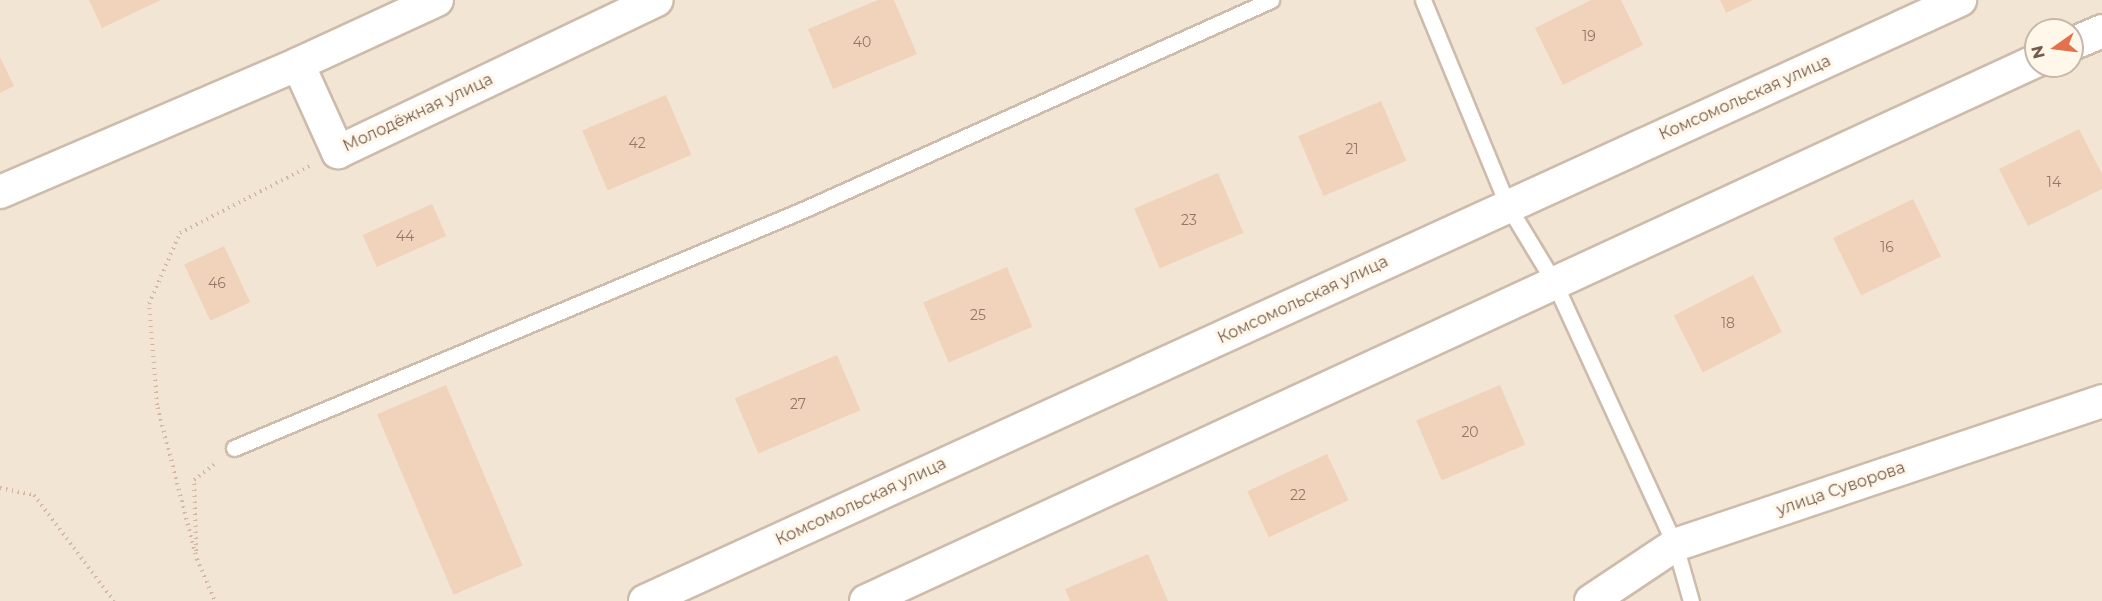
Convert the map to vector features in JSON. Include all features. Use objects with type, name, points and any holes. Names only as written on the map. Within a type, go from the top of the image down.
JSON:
[{"type":"street","points":[[0,192],[298,64],[437,0]]},
{"type":"street","name":"Молодёжная улица","points":[[298,64],[338,152],[657,0]]},
{"type":"street","name":"Комсомольская улица","points":[[645,601],[1960,0]]},
{"type":"street","points":[[2084,39],[2102,31]]},
{"type":"street","points":[[866,601],[2024,67]]},
{"type":"street","name":"улица Суворова","points":[[1591,601],[1676,545],[2102,400]]},
{"type":"lane","points":[[234,448],[805,209],[1270,0]]},
{"type":"lane","points":[[1423,0],[1508,206],[1554,282],[1676,545],[1691,601]]},
{"type":"path","points":[[215,601],[197,560],[157,405],[149,304],[180,234],[338,152]]},
{"type":"path","points":[[197,560],[194,480],[234,448]]},
{"type":"path","points":[[0,488],[34,495],[114,601]]},
{"type":"shaded area","points":[[0,0],[2102,0],[2102,601],[0,601]]},
{"type":"building","points":[[89,0],[161,0],[102,28]]},
{"type":"building","points":[[878,0],[894,0],[917,54],[833,89],[808,29]]},
{"type":"building","points":[[1591,0],[1621,0],[1643,45],[1563,85],[1535,28]]},
{"type":"building","points":[[1720,0],[1753,0],[1726,13]]},
{"type":"building","points":[[0,57],[14,86],[0,93]]},
{"type":"building","points":[[666,95],[691,155],[608,190],[582,131]]},
{"type":"building","points":[[1381,101],[1406,161],[1324,196],[1298,136]]},
{"type":"building","points":[[2079,129],[2102,174],[2102,189],[2028,226],[1999,169]]},
{"type":"building","points":[[1218,173],[1243,233],[1160,268],[1134,209]]},
{"type":"building","points":[[1913,199],[1941,257],[1861,296],[1833,238]]},
{"type":"building","points":[[432,204],[446,236],[377,267],[363,235]]},
{"type":"building","points":[[224,246],[250,302],[210,321],[184,265]]},
{"type":"building","points":[[1007,267],[1032,327],[949,362],[923,303]]},
{"type":"building","points":[[1753,275],[1782,332],[1703,372],[1674,315]]},
{"type":"building","points":[[837,355],[860,410],[758,454],[735,398]]},
{"type":"building","points":[[446,385],[523,565],[454,595],[377,414]]},
{"type":"building","points":[[1500,385],[1525,445],[1442,480],[1416,421]]},
{"type":"building","points":[[1327,454],[1349,500],[1269,537],[1247,491]]},
{"type":"building","points":[[1148,554],[1168,601],[1070,601],[1065,589]]}]
